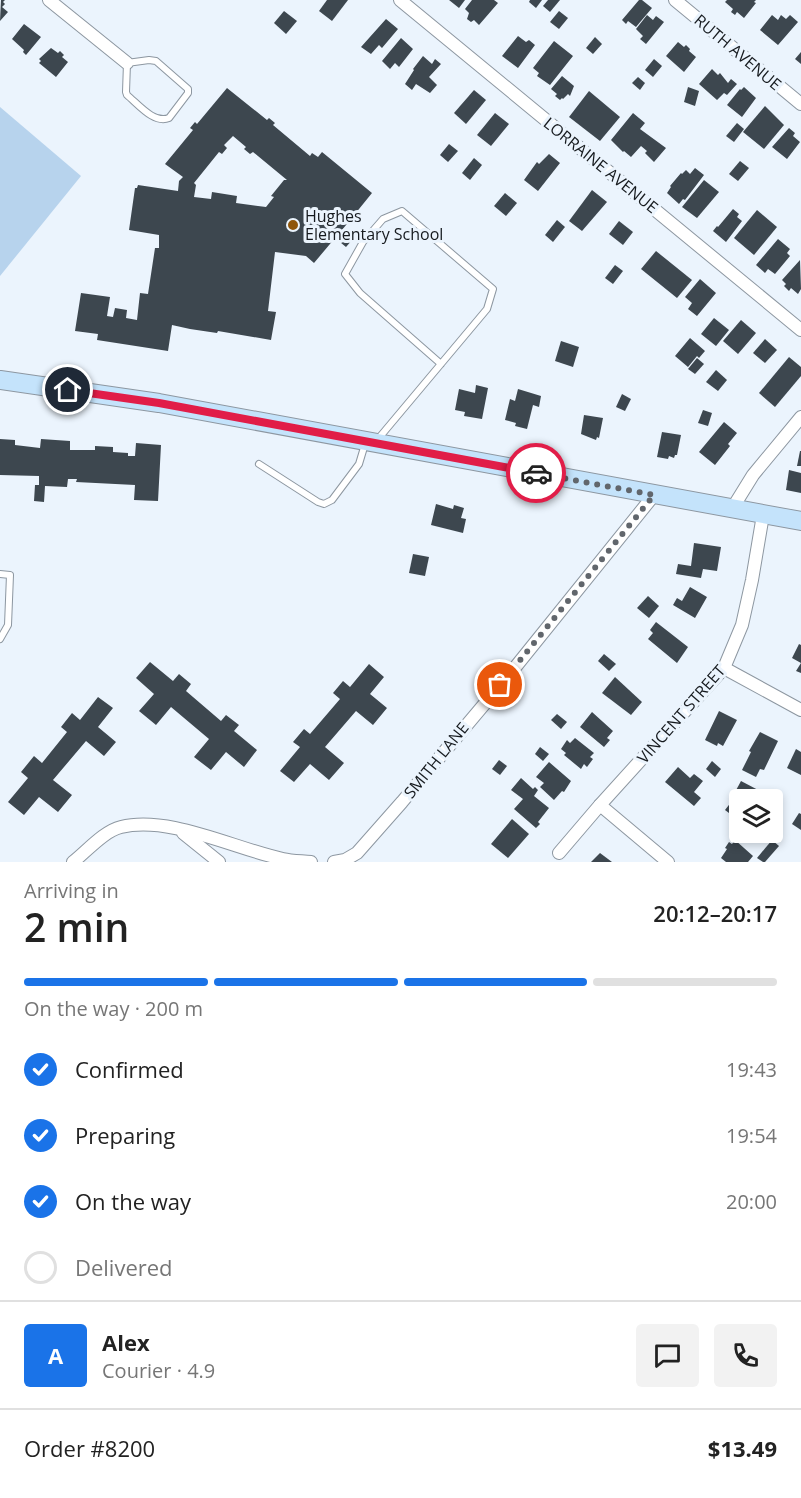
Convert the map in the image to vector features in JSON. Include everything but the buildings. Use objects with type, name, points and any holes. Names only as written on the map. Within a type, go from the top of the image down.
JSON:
[{"type":"street","points":[[49,0],[127,63]]},
{"type":"street","name":"LORRAINE AVENUE","points":[[400,0],[801,330]]},
{"type":"street","name":"RUTH AVENUE","points":[[675,0],[801,104]]},
{"type":"street","points":[[0,380],[159,403],[801,521]]},
{"type":"street","points":[[732,509],[753,475],[801,417]]},
{"type":"street","name":"SMITH LANE","points":[[334,862],[351,859],[395,810],[513,670],[654,495]]},
{"type":"street","name":"VINCENT STREET","points":[[559,853],[724,668],[742,625],[763,514]]},
{"type":"street","points":[[724,668],[801,710]]},
{"type":"street","points":[[600,805],[668,862]]},
{"type":"street","points":[[73,862],[110,832],[120,827],[148,823],[284,859],[311,862]]},
{"type":"street","points":[[180,830],[219,862]]},
{"type":"lane","points":[[156,61],[186,86],[188,93],[169,118],[158,120],[127,95],[125,88],[127,63],[156,61]]},
{"type":"lane","points":[[259,464],[318,502],[329,503],[359,465],[370,441],[441,364],[487,309],[493,289],[402,211],[383,219],[363,242],[345,274],[360,293],[441,364]]},
{"type":"lane","points":[[0,574],[10,575],[8,625],[0,639]]},
{"type":"shaded area","points":[[0,107],[81,176],[0,276]]},
{"type":"way so far","points":[[500,685],[654,495],[536,473]]},
{"type":"place","name":"Hughes Elementary School","points":[[293,225]]},
{"type":"route","points":[[68,390],[159,403],[536,473]]}]
